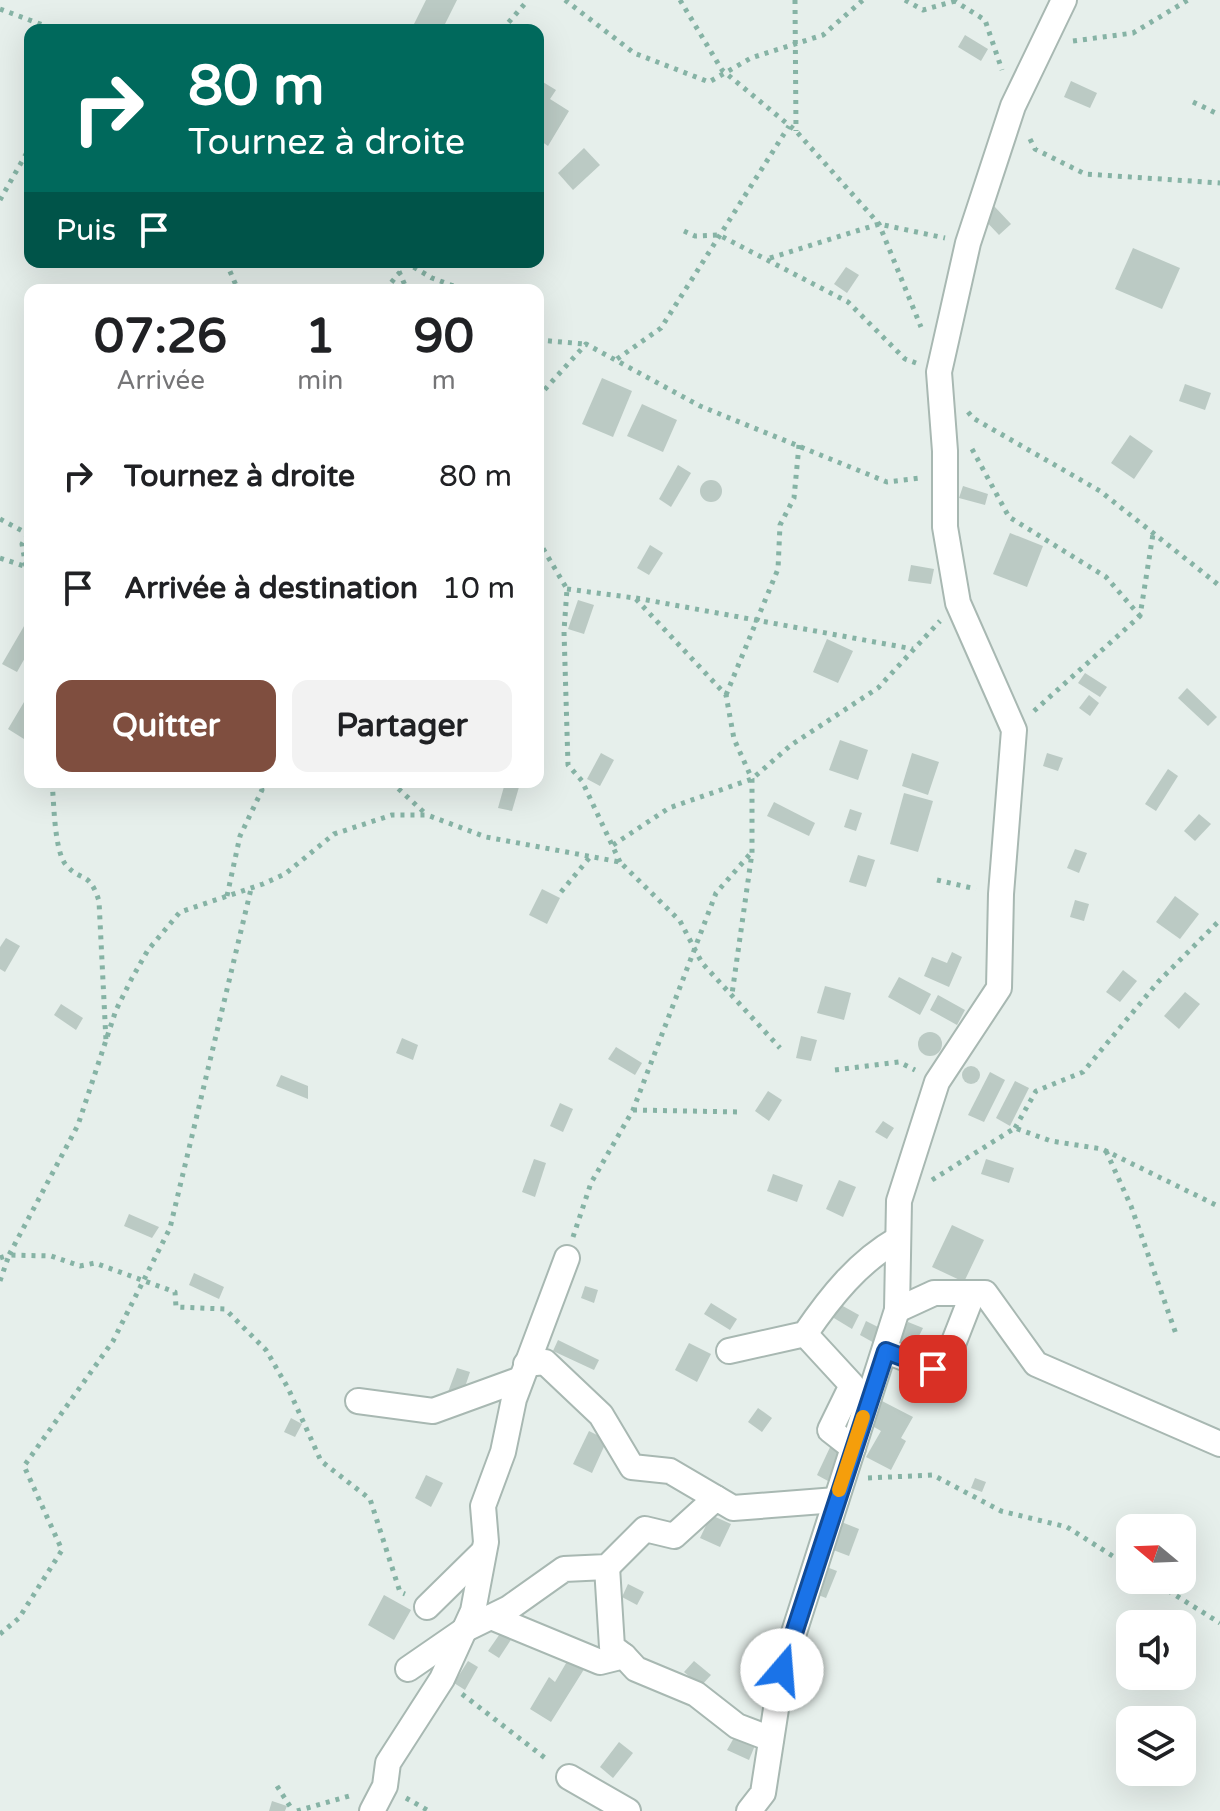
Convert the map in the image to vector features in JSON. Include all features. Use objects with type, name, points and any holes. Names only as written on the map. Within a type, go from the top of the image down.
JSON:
[{"type":"street","points":[[749,1811],[763,1793],[782,1670],[897,1310],[899,1201],[937,1082],[999,988],[1001,894],[1014,730],[958,603],[945,527],[945,451],[939,372],[968,243],[1013,106],[1064,0]]},
{"type":"street","points":[[729,1351],[805,1334],[831,1296],[872,1254],[898,1239]]},
{"type":"street","points":[[372,1811],[385,1786],[388,1763],[442,1679],[473,1611],[483,1552],[483,1506],[503,1452],[524,1372],[567,1258]]},
{"type":"street","points":[[897,1310],[934,1293],[985,1293],[1036,1364],[1220,1444]]},
{"type":"street","points":[[886,1351],[933,1369],[948,1357],[973,1293]]},
{"type":"street","points":[[805,1334],[852,1385],[830,1430],[853,1448]]},
{"type":"street","points":[[358,1401],[433,1411],[545,1362],[601,1415],[632,1467],[670,1471],[733,1508],[839,1490]]},
{"type":"street","points":[[408,1669],[564,1569],[607,1567],[645,1529],[674,1536],[716,1498]]},
{"type":"street","points":[[427,1607],[483,1552]]},
{"type":"street","points":[[607,1567],[612,1647],[636,1669],[696,1694],[737,1726],[771,1739]]},
{"type":"street","points":[[491,1617],[600,1662],[624,1656]]},
{"type":"street","points":[[569,1777],[628,1811]]},
{"type":"path","points":[[507,24],[528,0]]},
{"type":"path","points":[[565,0],[634,53],[709,82],[751,58],[823,35],[863,0]]},
{"type":"path","points":[[680,0],[725,72],[796,131],[879,224],[923,332]]},
{"type":"path","points":[[795,0],[796,131]]},
{"type":"path","points":[[905,0],[923,10],[954,1],[985,20],[1013,106],[1035,149],[1085,174],[1220,183]]},
{"type":"path","points":[[1044,41],[1080,41],[1133,33],[1188,0]]},
{"type":"path","points":[[0,9],[40,24]]},
{"type":"path","points":[[1193,102],[1220,115]]},
{"type":"path","points":[[617,359],[661,328],[789,126]]},
{"type":"path","points":[[0,200],[24,158]]},
{"type":"path","points":[[769,259],[879,224],[968,243]]},
{"type":"path","points":[[684,231],[695,236],[719,235],[848,302],[905,359],[939,372]]},
{"type":"path","points":[[399,268],[405,284]]},
{"type":"path","points":[[415,268],[448,284]]},
{"type":"path","points":[[390,284],[401,271]]},
{"type":"path","points":[[544,340],[586,344],[700,406],[887,482],[917,480],[945,451]]},
{"type":"path","points":[[544,390],[586,344]]},
{"type":"path","points":[[964,407],[973,418],[1100,491],[1220,585]]},
{"type":"path","points":[[970,444],[1009,517],[1106,577],[1140,616]]},
{"type":"path","points":[[732,995],[752,853],[752,779],[734,739],[726,695],[778,569],[780,525],[794,498],[799,445]]},
{"type":"path","points":[[0,520],[24,532]]},
{"type":"path","points":[[1014,730],[1140,616],[1153,533]]},
{"type":"path","points":[[544,552],[567,589],[564,631],[568,765],[582,781],[620,862],[680,921],[702,963],[780,1048]]},
{"type":"path","points":[[0,558],[24,566]]},
{"type":"path","points":[[567,589],[635,598],[914,649]]},
{"type":"path","points":[[635,598],[726,695]]},
{"type":"path","points":[[613,845],[669,808],[752,779],[791,745],[878,688],[958,603]]},
{"type":"path","points":[[53,788],[60,852],[66,865],[93,882],[99,901],[106,1046]]},
{"type":"path","points":[[227,897],[240,836],[262,788]]},
{"type":"path","points":[[398,788],[427,815]]},
{"type":"path","points":[[0,1281],[9,1255],[78,1125],[116,1010],[148,950],[180,912],[285,874],[334,834],[392,815],[427,815],[486,837],[620,862]]},
{"type":"path","points":[[567,1258],[591,1183],[633,1110],[716,893],[752,853]]},
{"type":"path","points":[[561,892],[590,857]]},
{"type":"path","points":[[937,880],[1001,894]]},
{"type":"path","points":[[0,1634],[19,1618],[62,1550],[24,1466],[113,1341],[170,1228],[252,888]]},
{"type":"path","points":[[899,1201],[1015,1128],[1036,1091],[1083,1072],[1158,982],[1220,920]]},
{"type":"path","points":[[835,1070],[899,1062],[937,1082]]},
{"type":"path","points":[[633,1110],[740,1112]]},
{"type":"path","points":[[1015,1128],[1051,1141],[1105,1150],[1220,1207]]},
{"type":"path","points":[[1105,1150],[1131,1206],[1176,1334]]},
{"type":"path","points":[[0,1258],[9,1255],[51,1256],[80,1266],[95,1263],[144,1278],[175,1292],[176,1307],[225,1309],[266,1350],[288,1388],[321,1461],[370,1499],[400,1592],[427,1607]]},
{"type":"path","points":[[839,1490],[933,1475],[1001,1511],[1067,1527],[1116,1558]]},
{"type":"path","points":[[1173,1594],[1220,1623]]},
{"type":"path","points":[[442,1679],[569,1777]]},
{"type":"path","points":[[277,1786],[293,1811]]},
{"type":"building","points":[[426,0],[457,0],[445,24],[414,24]]},
{"type":"building","points":[[965,35],[988,49],[981,61],[958,47]]},
{"type":"building","points":[[1071,81],[1097,93],[1090,108],[1064,97]]},
{"type":"building","points":[[544,83],[556,90],[550,99],[569,111],[548,146],[544,143]]},
{"type":"building","points":[[584,148],[600,165],[573,190],[558,173]]},
{"type":"building","points":[[994,206],[1011,224],[999,235],[982,217]]},
{"type":"building","points":[[1133,248],[1180,268],[1162,309],[1115,289]]},
{"type":"building","points":[[846,267],[859,275],[847,293],[834,284]]},
{"type":"building","points":[[602,378],[632,391],[613,437],[582,424]]},
{"type":"building","points":[[1185,384],[1211,393],[1205,410],[1179,401]]},
{"type":"building","points":[[642,404],[677,420],[663,452],[627,436]]},
{"type":"building","points":[[1130,435],[1153,451],[1134,479],[1111,463]]},
{"type":"building","points":[[678,465],[691,473],[671,507],[659,499]]},
{"type":"building","points":[[711,480],[719,483],[722,491],[719,499],[711,502],[703,499],[700,491],[703,483]]},
{"type":"building","points":[[963,486],[988,494],[985,505],[959,498]]},
{"type":"building","points":[[1010,533],[1043,546],[1027,587],[993,574]]},
{"type":"building","points":[[650,545],[663,553],[649,575],[637,568]]},
{"type":"building","points":[[911,565],[934,569],[931,584],[908,581]]},
{"type":"building","points":[[578,600],[594,605],[584,634],[568,629]]},
{"type":"building","points":[[24,626],[24,660],[17,672],[2,664]]},
{"type":"building","points":[[827,639],[853,651],[838,683],[813,672]]},
{"type":"building","points":[[1085,673],[1107,687],[1100,697],[1078,683]]},
{"type":"building","points":[[1187,688],[1217,717],[1208,726],[1178,698]]},
{"type":"building","points":[[1089,695],[1099,703],[1090,716],[1079,708]]},
{"type":"building","points":[[24,702],[24,739],[8,729]]},
{"type":"building","points":[[840,740],[868,750],[858,780],[829,770]]},
{"type":"building","points":[[601,753],[614,760],[600,786],[587,779]]},
{"type":"building","points":[[912,753],[939,762],[928,795],[902,786]]},
{"type":"building","points":[[1047,753],[1063,758],[1058,771],[1043,766]]},
{"type":"building","points":[[1168,769],[1178,776],[1156,811],[1145,804]]},
{"type":"building","points":[[504,788],[519,788],[512,811],[498,808]]},
{"type":"building","points":[[904,793],[933,801],[918,852],[890,844]]},
{"type":"building","points":[[774,802],[815,823],[809,836],[767,816]]},
{"type":"building","points":[[850,809],[862,813],[856,831],[844,827]]},
{"type":"building","points":[[1199,814],[1211,824],[1195,841],[1184,831]]},
{"type":"building","points":[[1075,849],[1087,853],[1079,873],[1067,868]]},
{"type":"building","points":[[858,855],[875,860],[866,887],[849,882]]},
{"type":"building","points":[[542,889],[560,898],[547,924],[529,915]]},
{"type":"building","points":[[1175,896],[1199,914],[1180,939],[1156,922]]},
{"type":"building","points":[[1075,900],[1089,904],[1084,921],[1070,917]]},
{"type":"building","points":[[6,938],[20,946],[5,972],[0,969],[0,947]]},
{"type":"building","points":[[952,952],[962,957],[949,987],[924,976],[932,957],[947,963]]},
{"type":"building","points":[[1123,970],[1137,981],[1120,1002],[1106,992]]},
{"type":"building","points":[[899,977],[931,994],[920,1015],[888,997]]},
{"type":"building","points":[[825,986],[851,993],[844,1020],[817,1013]]},
{"type":"building","points":[[1185,992],[1200,1004],[1179,1029],[1164,1016]]},
{"type":"building","points":[[938,995],[965,1010],[957,1025],[930,1010]]},
{"type":"building","points":[[61,1004],[83,1018],[76,1030],[54,1015]]},
{"type":"building","points":[[930,1032],[941,1039],[942,1044],[935,1055],[930,1056],[919,1049],[918,1044],[925,1033]]},
{"type":"building","points":[[801,1036],[817,1040],[811,1061],[796,1058]]},
{"type":"building","points":[[402,1038],[418,1045],[413,1060],[396,1053]]},
{"type":"building","points":[[616,1047],[642,1063],[635,1075],[608,1059]]},
{"type":"building","points":[[971,1066],[980,1075],[971,1084],[962,1075]]},
{"type":"building","points":[[990,1072],[1005,1080],[984,1122],[968,1115]]},
{"type":"building","points":[[281,1075],[308,1086],[308,1099],[276,1086]]},
{"type":"building","points":[[1015,1081],[1029,1088],[1010,1126],[996,1118]]},
{"type":"building","points":[[768,1091],[782,1100],[769,1121],[755,1111]]},
{"type":"building","points":[[560,1103],[573,1109],[563,1132],[550,1126]]},
{"type":"building","points":[[883,1121],[894,1128],[887,1139],[875,1132]]},
{"type":"building","points":[[534,1159],[546,1163],[535,1197],[522,1192]]},
{"type":"building","points":[[986,1159],[1014,1168],[1009,1183],[981,1174]]},
{"type":"building","points":[[773,1174],[803,1185],[797,1202],[767,1191]]},
{"type":"building","points":[[839,1180],[856,1187],[843,1217],[826,1209]]},
{"type":"building","points":[[129,1214],[159,1227],[152,1238],[124,1226]]},
{"type":"building","points":[[952,1225],[984,1240],[964,1282],[932,1267]]},
{"type":"building","points":[[194,1273],[224,1287],[219,1299],[189,1285]]},
{"type":"building","points":[[585,1286],[598,1290],[594,1303],[581,1298]]},
{"type":"building","points":[[832,1300],[859,1315],[852,1329],[824,1312]]},
{"type":"building","points":[[711,1303],[737,1319],[730,1330],[704,1314]]},
{"type":"building","points":[[866,1321],[884,1330],[876,1344],[860,1335]]},
{"type":"building","points":[[908,1322],[923,1328],[910,1354],[896,1346]]},
{"type":"building","points":[[558,1340],[599,1360],[594,1370],[553,1351]]},
{"type":"building","points":[[689,1343],[711,1354],[697,1382],[675,1370]]},
{"type":"building","points":[[457,1368],[470,1372],[462,1396],[448,1392]]},
{"type":"building","points":[[882,1401],[913,1417],[901,1438],[906,1441],[891,1470],[866,1457],[881,1431],[869,1424]]},
{"type":"building","points":[[758,1408],[772,1418],[762,1432],[748,1422]]},
{"type":"building","points":[[291,1418],[302,1424],[295,1437],[284,1432]]},
{"type":"building","points":[[589,1431],[607,1440],[592,1473],[573,1464]]},
{"type":"building","points":[[832,1443],[843,1448],[828,1481],[817,1475]]},
{"type":"building","points":[[426,1475],[443,1483],[431,1507],[415,1498]]},
{"type":"building","points":[[975,1478],[986,1482],[982,1492],[971,1488]]},
{"type":"building","points":[[711,1515],[731,1524],[720,1547],[700,1538]]},
{"type":"building","points":[[839,1521],[859,1529],[849,1556],[828,1548]]},
{"type":"building","points":[[824,1566],[837,1571],[826,1598],[813,1593]]},
{"type":"building","points":[[628,1584],[644,1592],[637,1605],[622,1597]]},
{"type":"building","points":[[384,1595],[411,1610],[394,1640],[368,1625]]},
{"type":"building","points":[[506,1625],[516,1632],[499,1658],[488,1651]]},
{"type":"building","points":[[572,1653],[588,1663],[551,1722],[530,1709],[549,1677],[555,1682]]},
{"type":"building","points":[[468,1661],[478,1667],[465,1690],[454,1683]]},
{"type":"building","points":[[694,1661],[711,1675],[701,1686],[684,1672]]},
{"type":"building","points":[[736,1734],[756,1743],[749,1760],[727,1750]]},
{"type":"building","points":[[619,1742],[633,1753],[613,1778],[600,1767]]},
{"type":"building","points":[[272,1801],[287,1806],[285,1811],[269,1811]]},
{"type":"slow traffic","points":[[839,1490],[863,1417]]},
{"type":"route","points":[[782,1670],[886,1351],[933,1369]]}]
